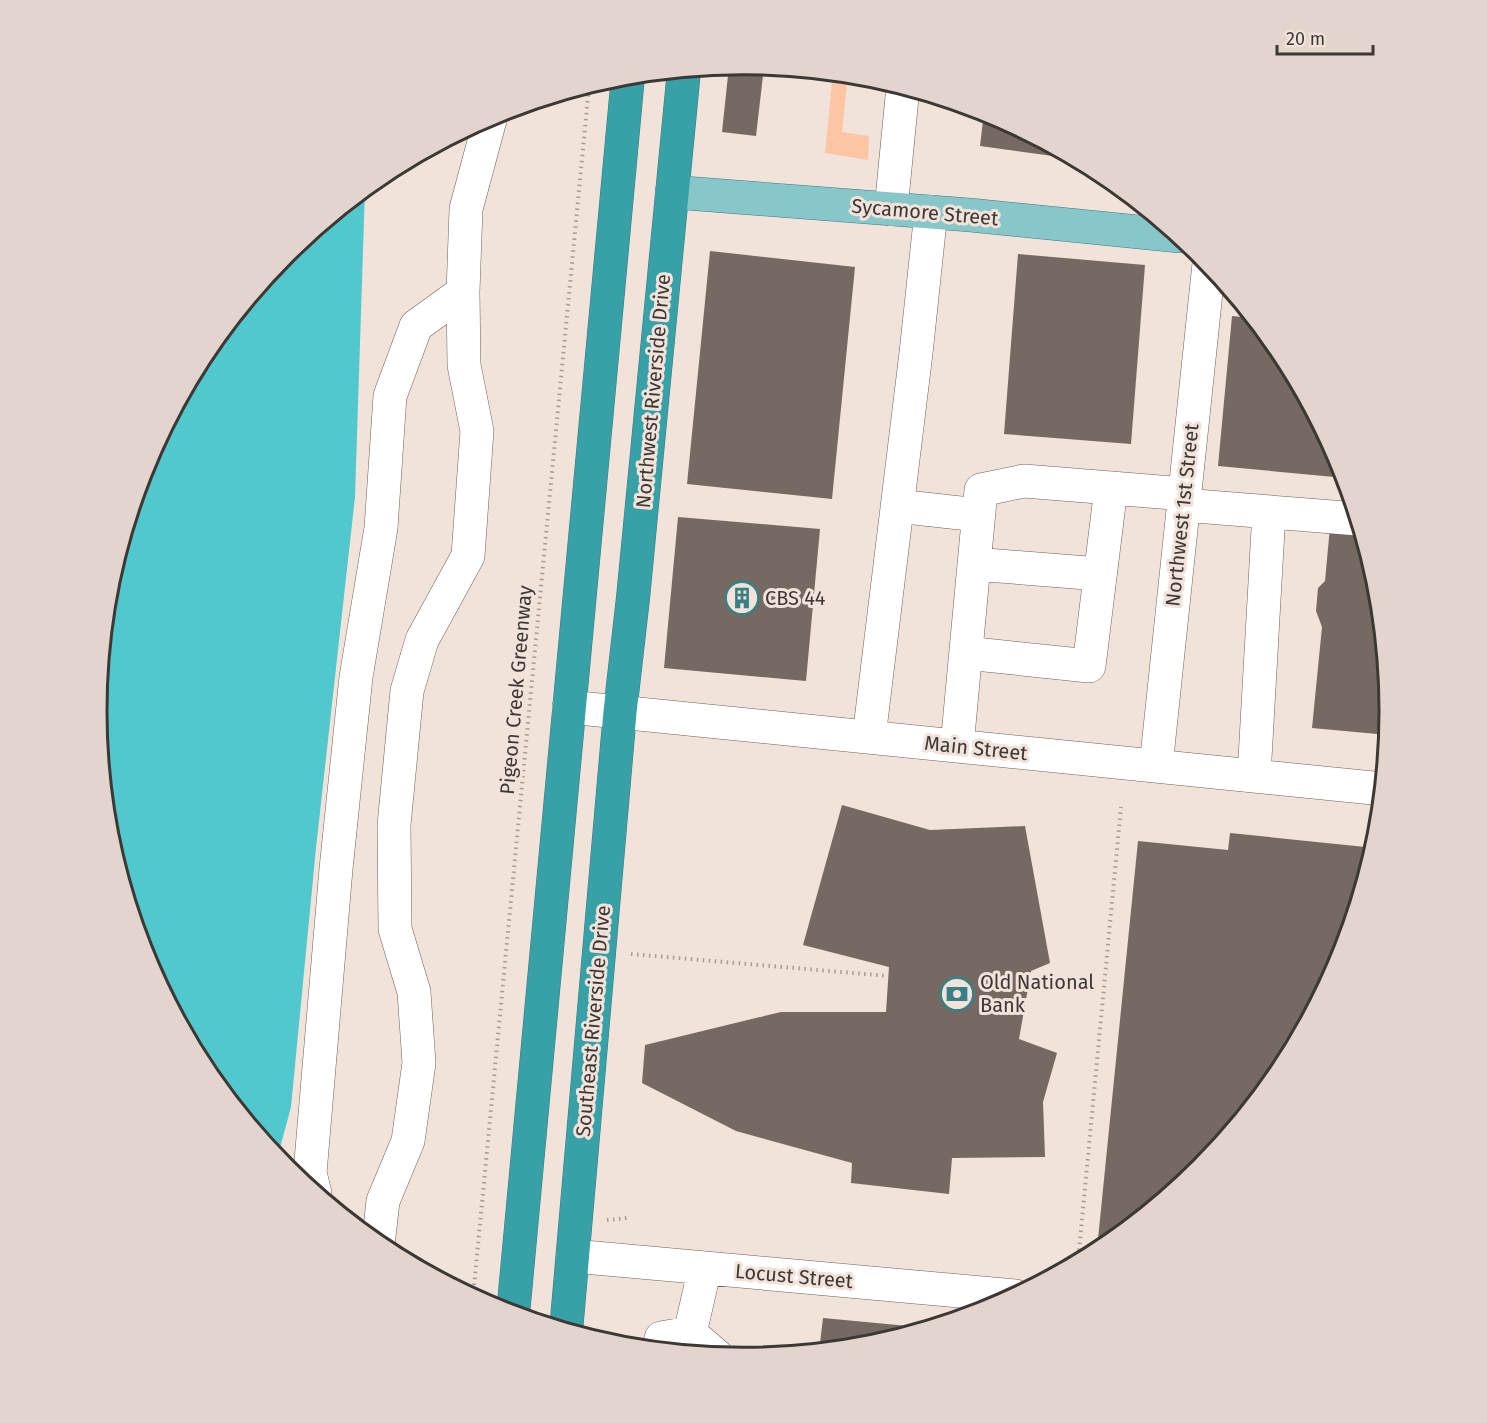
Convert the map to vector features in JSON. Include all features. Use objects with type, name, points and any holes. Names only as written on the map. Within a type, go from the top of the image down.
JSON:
[{"type":"highway","name":"Northwest Riverside Drive","points":[[620,712],[683,78]]},
{"type":"highway","points":[[514,1305],[627,86]]},
{"type":"highway","name":"Southeast Riverside Drive","points":[[567,1322],[620,712]]},
{"type":"main road","name":"Sycamore Street","points":[[672,192],[931,212],[1165,235]]},
{"type":"street","points":[[891,209],[902,96]]},
{"type":"street","points":[[379,1233],[383,1201],[408,1141],[419,1063],[414,992],[395,929],[394,825],[407,691],[422,640],[468,556],[477,431],[464,365],[463,292],[466,209],[488,129]]},
{"type":"street","points":[[869,737],[931,212]]},
{"type":"street","name":"Northwest 1st Street","points":[[1156,766],[1208,276]]},
{"type":"street","points":[[311,1179],[310,1173],[336,869],[356,677],[381,528],[390,396],[416,326],[463,292]]},
{"type":"street","points":[[957,746],[981,490],[1024,481],[1111,488],[1269,512],[1349,518]]},
{"type":"street","points":[[966,653],[1089,666],[1111,488]]},
{"type":"street","points":[[897,506],[978,516]]},
{"type":"street","points":[[1254,776],[1269,512]]},
{"type":"street","points":[[974,564],[1100,574]]},
{"type":"street","name":"Main Street","points":[[569,707],[1376,788]]},
{"type":"street","name":"Locust Street","points":[[573,1256],[999,1295]]},
{"type":"street","points":[[690,1333],[705,1268]]},
{"type":"street","points":[[660,1343],[661,1338],[690,1333]]},
{"type":"street","points":[[690,1333],[707,1347]]},
{"type":"path","name":"Pigeon Creek Greenway","points":[[474,1288],[588,95]]},
{"type":"path","points":[[1079,1252],[1121,807]]},
{"type":"path","points":[[624,953],[888,976]]},
{"type":"shaded area","points":[[832,81],[847,83],[842,132],[869,136],[868,160],[825,153]]},
{"type":"water","points":[[365,201],[355,497],[316,848],[291,1107],[280,1148],[214,1065],[192,1030],[155,955],[129,876],[112,795],[108,753],[108,670],[119,587],[141,507],[155,468],[192,393],[214,358],[265,292],[293,261]]},
{"type":"building","points":[[728,75],[763,75],[756,136],[722,132]]},
{"type":"building","points":[[983,122],[1055,156],[980,146]]},
{"type":"building","points":[[710,251],[855,267],[832,499],[687,484]]},
{"type":"building","points":[[1018,254],[1145,265],[1131,444],[1004,434]]},
{"type":"building","points":[[1232,316],[1242,317],[1273,358],[1295,393],[1335,477],[1218,466]]},
{"type":"building","name":"CBS 44","points":[[678,517],[820,529],[806,681],[664,668]]},
{"type":"building","points":[[1330,527],[1353,529],[1368,587],[1375,628],[1379,670],[1379,734],[1312,728],[1322,627],[1316,611],[1318,588],[1325,581]]},
{"type":"building","name":"Old National Bank","points":[[842,805],[930,830],[1025,826],[1050,963],[1031,971],[1019,1039],[1057,1053],[1043,1102],[1045,1157],[952,1158],[949,1194],[851,1183],[852,1163],[736,1131],[642,1083],[645,1045],[781,1012],[886,1012],[889,967],[803,945]]},
{"type":"building","points":[[1230,833],[1365,847],[1346,916],[1332,955],[1295,1030],[1273,1065],[1222,1131],[1194,1162],[1163,1190],[1098,1240],[1138,841],[1228,850]]},
{"type":"building","points":[[823,1318],[908,1326],[868,1336],[820,1344]]},
{"type":"place","name":"CBS 44","points":[[742,598]]},
{"type":"place","name":"Old National Bank","points":[[957,994]]}]
